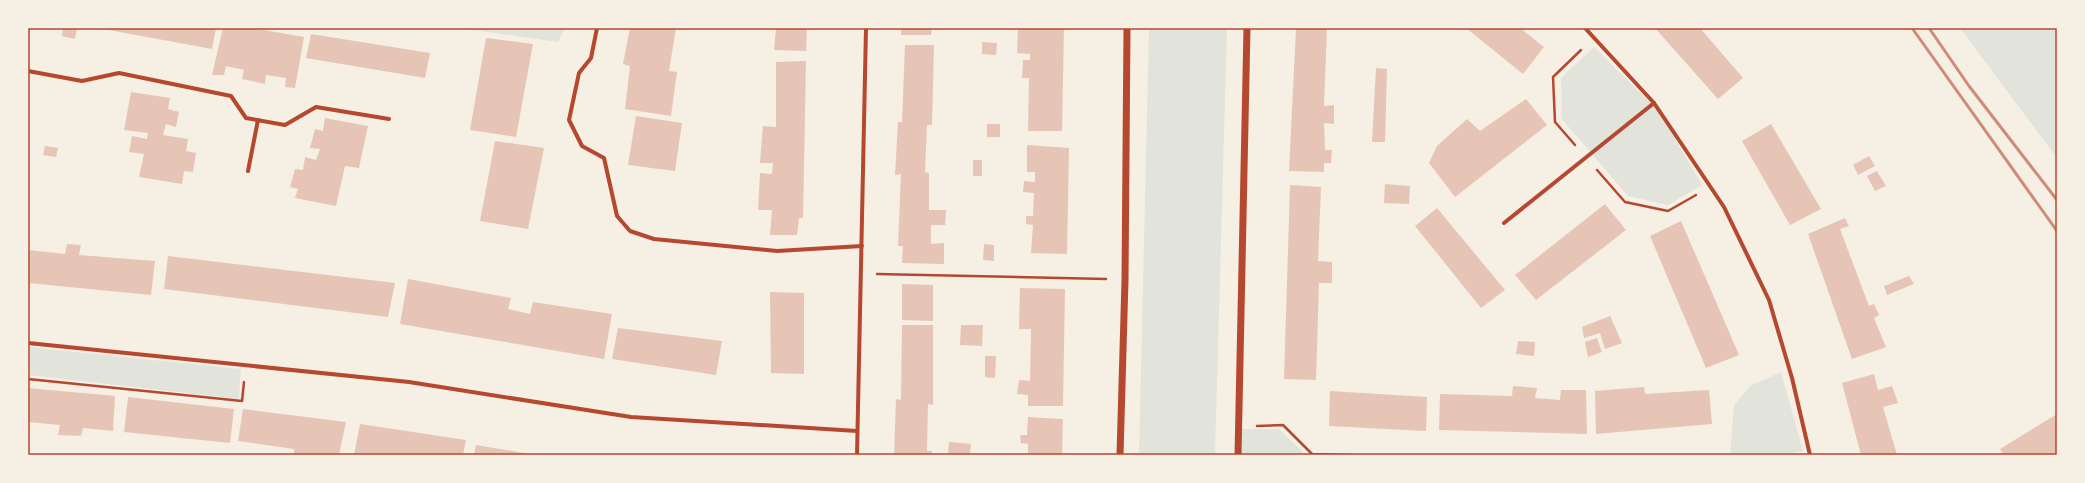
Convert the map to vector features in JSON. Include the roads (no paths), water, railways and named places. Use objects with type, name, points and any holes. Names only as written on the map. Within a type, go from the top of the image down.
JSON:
[{"type":"street","points":[[597,28],[591,58],[579,73],[569,120],[582,146],[604,158],[617,216],[630,231],[654,239],[777,251],[862,246]]},
{"type":"street","points":[[857,455],[866,28]]},
{"type":"street","points":[[1120,455],[1125,280],[1127,28]]},
{"type":"street","points":[[1238,455],[1240,426],[1247,28]]},
{"type":"street","points":[[1585,28],[1654,103],[1724,207],[1769,300],[1792,378],[1810,455]]},
{"type":"street","points":[[28,71],[82,81],[119,73],[231,96],[246,118],[285,125],[316,107],[389,119]]},
{"type":"street","points":[[1504,223],[1654,103]]},
{"type":"street","points":[[248,171],[258,120]]},
{"type":"street","points":[[28,343],[409,382],[631,417],[857,431]]},
{"type":"railway","points":[[1912,28],[2057,231]]},
{"type":"railway","points":[[1929,28],[1969,86],[2057,200]]}]
